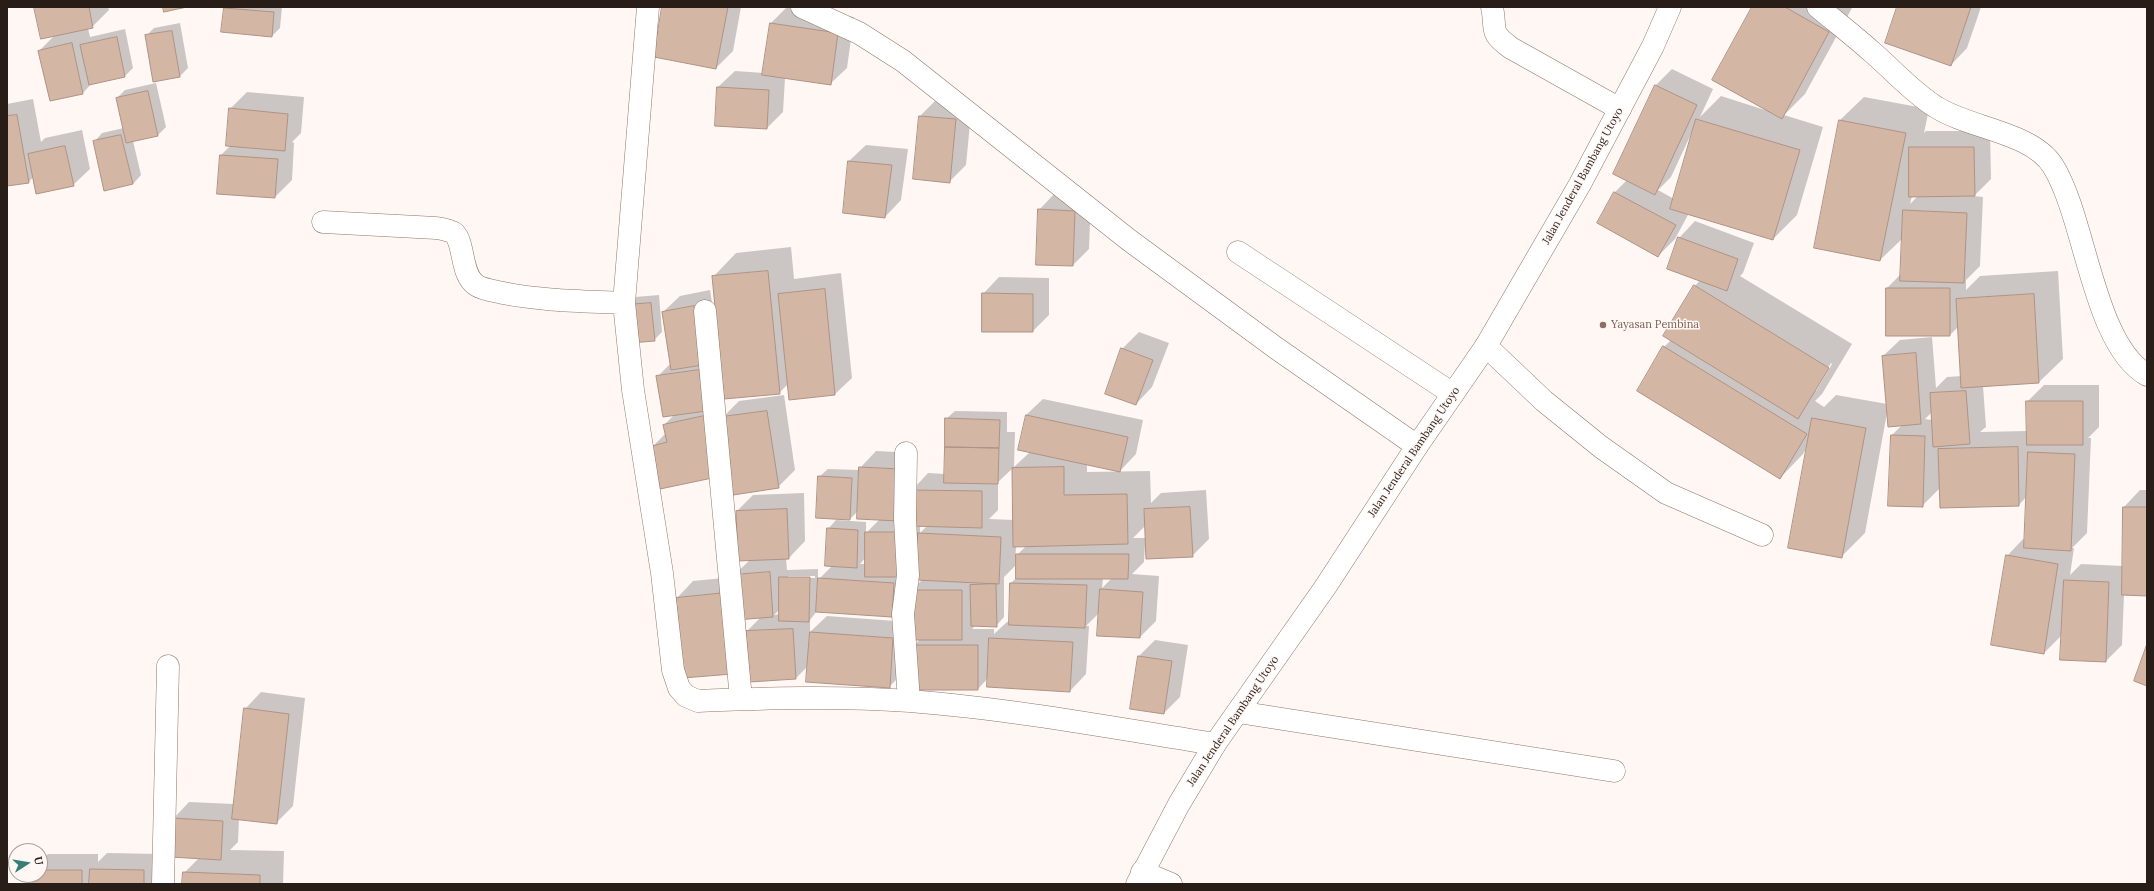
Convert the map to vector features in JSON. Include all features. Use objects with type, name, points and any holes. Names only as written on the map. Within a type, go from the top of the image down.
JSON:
[{"type":"street","points":[[648,7],[624,303],[633,390],[662,573],[673,670],[679,688],[686,696],[698,701],[809,698],[909,701],[1005,711],[1215,744]]},
{"type":"street","points":[[802,7],[859,33],[903,61],[1129,240],[1276,348],[1417,446]]},
{"type":"street","points":[[1492,7],[1493,29],[1500,39],[1511,48],[1620,109]]},
{"type":"street","name":"Jalan Jenderal Bambang Utoyo","points":[[1140,878],[1179,804],[1215,744],[1326,586],[1417,446],[1486,346],[1580,184],[1653,46],[1670,7]]},
{"type":"street","points":[[1818,7],[1936,108],[2033,147],[2053,165],[2065,190],[2100,302],[2116,338],[2135,368],[2147,375]]},
{"type":"street","points":[[323,222],[436,228],[452,232],[459,239],[460,251],[467,273],[476,285],[492,291],[536,300],[624,303]]},
{"type":"street","points":[[1238,252],[1271,272],[1453,394]]},
{"type":"street","points":[[705,311],[741,699]]},
{"type":"street","points":[[1486,346],[1544,401],[1601,447],[1666,493],[1762,535]]},
{"type":"street","points":[[906,453],[905,518],[908,575],[903,614],[909,701]]},
{"type":"street","points":[[163,884],[168,666]]},
{"type":"street","points":[[1238,712],[1614,771]]},
{"type":"street","points":[[1140,878],[1171,884]]},
{"type":"building","points":[[34,7],[89,7],[93,28],[41,39]]},
{"type":"building","points":[[163,7],[187,7],[164,12]]},
{"type":"building","points":[[662,7],[728,7],[716,69],[654,57]]},
{"type":"building","points":[[1752,7],[1785,7],[1829,32],[1782,119],[1712,80]]},
{"type":"building","points":[[1897,7],[1971,7],[1951,66],[1885,43]]},
{"type":"building","points":[[224,8],[274,12],[272,37],[221,32]]},
{"type":"building","points":[[770,23],[838,33],[831,85],[762,75]]},
{"type":"building","points":[[172,31],[180,77],[153,82],[145,35]]},
{"type":"building","points":[[117,37],[125,77],[89,85],[80,45]]},
{"type":"building","points":[[72,43],[83,94],[50,101],[38,51]]},
{"type":"building","points":[[1655,85],[1697,105],[1655,195],[1613,174]]},
{"type":"building","points":[[717,87],[769,90],[767,129],[715,126]]},
{"type":"building","points":[[148,91],[158,136],[126,143],[116,98]]},
{"type":"building","points":[[229,108],[288,114],[285,151],[226,146]]},
{"type":"building","points":[[17,115],[29,183],[7,186],[7,116]]},
{"type":"building","points":[[919,116],[956,119],[950,183],[913,179]]},
{"type":"building","points":[[1696,119],[1800,150],[1773,240],[1670,209]]},
{"type":"building","points":[[1839,120],[1906,133],[1880,261],[1814,248]]},
{"type":"building","points":[[121,135],[133,184],[104,191],[93,141]]},
{"type":"building","points":[[65,146],[74,186],[36,194],[28,154]]},
{"type":"building","points":[[1909,147],[1974,147],[1975,196],[1909,197]]},
{"type":"building","points":[[220,155],[278,159],[275,198],[217,194]]},
{"type":"building","points":[[848,161],[892,165],[885,218],[843,213]]},
{"type":"building","points":[[1614,192],[1676,225],[1658,257],[1597,223]]},
{"type":"building","points":[[1038,209],[1075,211],[1073,266],[1036,265]]},
{"type":"building","points":[[1903,210],[1967,213],[1964,283],[1900,281]]},
{"type":"building","points":[[1678,237],[1738,259],[1727,291],[1667,269]]},
{"type":"building","points":[[768,271],[780,394],[724,399],[712,276]]},
{"type":"building","points":[[1694,285],[1829,368],[1798,419],[1663,336]]},
{"type":"building","points":[[1886,288],[1950,288],[1950,336],[1886,336]]},
{"type":"building","points":[[825,289],[835,395],[789,400],[778,294]]},
{"type":"building","points":[[982,293],[1033,294],[1033,332],[982,332]]},
{"type":"building","points":[[2034,294],[2039,383],[1961,388],[1956,299]]},
{"type":"building","points":[[651,303],[655,341],[630,343],[626,305]]},
{"type":"building","points":[[694,306],[703,365],[671,370],[662,312]]},
{"type":"building","points":[[1663,346],[1807,434],[1780,479],[1637,391]]},
{"type":"building","points":[[1121,348],[1153,360],[1136,405],[1105,394]]},
{"type":"building","points":[[1916,353],[1921,424],[1888,427],[1882,356]]},
{"type":"building","points":[[699,370],[706,411],[663,417],[656,376]]},
{"type":"building","points":[[1966,391],[1970,444],[1933,447],[1930,393]]},
{"type":"building","points":[[2026,401],[2083,401],[2083,445],[2027,445]]},
{"type":"building","points":[[767,411],[779,488],[733,495],[722,417]]},
{"type":"building","points":[[1026,415],[1128,437],[1120,472],[1018,450]]},
{"type":"building","points":[[704,416],[717,477],[660,489],[652,446],[667,442],[663,425]]},
{"type":"building","points":[[945,418],[1000,420],[999,448],[945,447]]},
{"type":"building","points":[[1812,418],[1866,428],[1842,558],[1788,548]]},
{"type":"building","points":[[1891,435],[1925,436],[1923,507],[1888,506]]},
{"type":"building","points":[[945,447],[999,448],[998,484],[944,483]]},
{"type":"building","points":[[2018,447],[2019,506],[1940,508],[1938,449]]},
{"type":"building","points":[[2028,452],[2075,454],[2071,551],[2024,548]]},
{"type":"building","points":[[859,467],[900,469],[899,521],[857,519]]},
{"type":"building","points":[[1064,467],[1064,495],[1127,494],[1128,544],[1013,547],[1012,468]]},
{"type":"building","points":[[818,476],[852,478],[850,520],[816,518]]},
{"type":"building","points":[[911,490],[982,491],[982,528],[910,526]]},
{"type":"building","points":[[1190,507],[1193,557],[1146,559],[1144,509]]},
{"type":"building","points":[[2123,507],[2147,507],[2147,596],[2122,595]]},
{"type":"building","points":[[787,509],[789,559],[738,561],[736,511]]},
{"type":"building","points":[[827,528],[858,530],[857,568],[825,566]]},
{"type":"building","points":[[865,532],[904,532],[904,577],[865,577]]},
{"type":"building","points":[[918,533],[1001,537],[999,584],[916,580]]},
{"type":"building","points":[[1016,554],[1129,554],[1128,579],[1016,579]]},
{"type":"building","points":[[2006,555],[2058,564],[2044,654],[1991,645]]},
{"type":"building","points":[[770,572],[773,617],[736,620],[733,575]]},
{"type":"building","points":[[779,577],[810,577],[809,622],[779,621]]},
{"type":"building","points":[[818,578],[894,583],[892,617],[816,612]]},
{"type":"building","points":[[2064,580],[2109,582],[2106,662],[2060,660]]},
{"type":"building","points":[[1010,583],[1087,585],[1085,628],[1009,625]]},
{"type":"building","points":[[996,584],[997,627],[971,626],[970,585]]},
{"type":"building","points":[[1100,589],[1143,592],[1140,638],[1097,636]]},
{"type":"building","points":[[911,590],[962,590],[962,640],[911,640]]},
{"type":"building","points":[[725,593],[732,674],[683,678],[676,598]]},
{"type":"building","points":[[793,629],[796,679],[749,682],[746,631]]},
{"type":"building","points":[[810,632],[893,638],[890,688],[806,682]]},
{"type":"building","points":[[989,638],[1073,642],[1070,692],[987,687]]},
{"type":"building","points":[[2147,644],[2147,686],[2134,681]]},
{"type":"building","points":[[913,645],[978,645],[978,690],[913,690]]},
{"type":"building","points":[[1138,656],[1172,661],[1164,714],[1130,709]]},
{"type":"building","points":[[244,708],[289,714],[277,824],[232,819]]},
{"type":"building","points":[[172,818],[223,821],[221,860],[170,857]]},
{"type":"building","points":[[90,869],[144,870],[144,884],[89,884]]},
{"type":"building","points":[[48,870],[82,870],[82,884],[30,884],[48,883]]},
{"type":"building","points":[[183,872],[260,875],[260,884],[182,884]]},
{"type":"place","name":"Yayasan Pembina","points":[[1603,325]]}]
